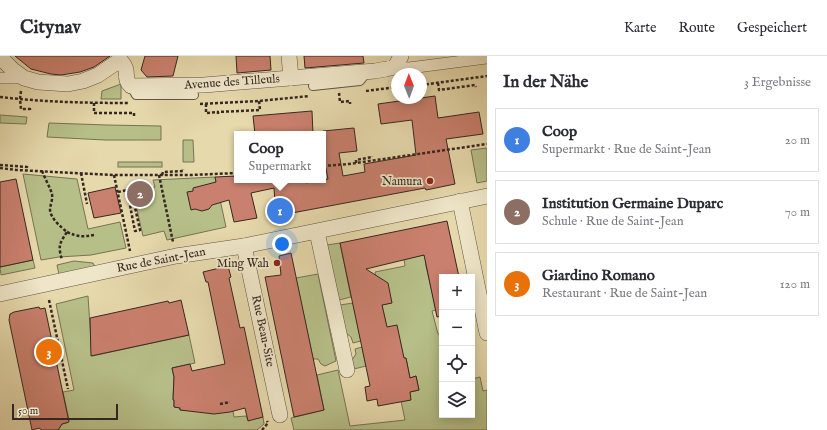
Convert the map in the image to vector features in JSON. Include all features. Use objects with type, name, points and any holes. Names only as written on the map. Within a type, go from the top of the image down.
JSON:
[{"type":"street","points":[[289,56],[291,78]]},
{"type":"street","points":[[0,58],[24,78]]},
{"type":"street","points":[[0,78],[24,78],[38,82],[68,84],[83,81],[98,75],[122,58],[126,71],[126,80],[131,86]]},
{"type":"street","name":"Avenue des Tilleuls","points":[[131,86],[204,85],[368,72],[386,69],[398,61],[409,68],[487,58]]},
{"type":"street","name":"Rue de Saint-Jean","points":[[0,294],[176,256],[244,246],[317,232],[487,196]]},
{"type":"street","points":[[460,202],[487,333]]},
{"type":"street","points":[[317,232],[347,370]]},
{"type":"street","name":"Rue Beau-Site","points":[[244,246],[274,417]]},
{"type":"lane","points":[[313,86],[360,81],[368,72]]},
{"type":"lane","points":[[131,86],[136,95],[194,94]]},
{"type":"path","points":[[427,84],[487,76]]},
{"type":"path","points":[[438,83],[439,90],[475,85],[476,87]]},
{"type":"path","points":[[339,93],[340,102],[350,101],[350,104]]},
{"type":"path","points":[[20,99],[21,109],[30,109],[30,112]]},
{"type":"path","points":[[206,104],[206,113],[218,113],[260,110],[259,101]]},
{"type":"path","points":[[94,103],[94,113],[134,113],[134,116]]},
{"type":"path","points":[[326,166],[356,163],[487,144]]},
{"type":"path","points":[[356,163],[356,160],[372,156]]},
{"type":"path","points":[[0,165],[27,167],[27,165]]},
{"type":"path","points":[[0,168],[114,175],[234,173]]},
{"type":"path","points":[[162,175],[163,172],[183,171],[183,169]]},
{"type":"path","points":[[42,171],[52,195],[50,209],[58,224],[67,232],[75,236],[84,237],[94,235]]},
{"type":"path","points":[[81,173],[87,204]]},
{"type":"path","points":[[114,175],[130,251]]},
{"type":"path","points":[[158,175],[173,242]]},
{"type":"path","points":[[118,192],[126,190],[135,231],[140,230],[132,194],[134,194]]},
{"type":"path","points":[[62,260],[59,250],[61,242],[67,232]]},
{"type":"path","points":[[49,300],[68,390]]},
{"type":"path","points":[[220,404],[230,402]]},
{"type":"path","points":[[262,430],[274,417]]},
{"type":"green space","points":[[121,84],[121,99],[101,99],[102,91]]},
{"type":"green space","points":[[0,115],[27,117],[26,124],[0,123]]},
{"type":"green space","points":[[49,123],[161,126],[161,140],[105,140],[47,137]]},
{"type":"green space","points":[[183,140],[193,140],[194,162],[183,162]]},
{"type":"green space","points":[[487,148],[487,181],[477,183],[471,150]]},
{"type":"green space","points":[[118,162],[162,162],[162,167],[118,167]]},
{"type":"green space","points":[[23,174],[77,179],[88,229],[120,222],[126,248],[91,255],[41,260]]},
{"type":"green space","points":[[215,177],[226,227],[167,240],[164,231],[143,236],[133,192],[155,187],[153,180]]},
{"type":"green space","points":[[340,243],[351,297],[339,300],[327,245]]},
{"type":"green space","points":[[425,254],[426,266],[436,310],[432,311],[439,334],[439,418],[475,418],[475,378],[480,377],[483,391],[487,390],[487,430],[294,430],[291,418],[324,410],[317,375],[338,370],[350,426],[405,420],[401,401],[410,392],[419,390],[416,376],[410,378],[406,358],[394,361],[382,305],[392,302],[377,284],[375,272],[405,266],[404,259]]},
{"type":"green space","points":[[33,260],[35,268],[1,275],[0,267]]},
{"type":"green space","points":[[74,261],[93,263],[95,267],[59,274],[57,265]]},
{"type":"green space","points":[[318,274],[336,361],[325,366],[321,364],[318,359],[313,359],[296,278]]},
{"type":"green space","points":[[88,296],[92,356],[189,335],[195,363],[172,368],[174,377],[174,407],[180,408],[180,410],[233,411],[234,417],[246,416],[248,420],[263,417],[264,424],[257,430],[58,430],[62,424],[67,423],[69,420],[63,392],[74,390],[56,304]]},
{"type":"green space","points":[[353,303],[361,341],[353,343],[351,337],[346,333],[340,305]]},
{"type":"green space","points":[[362,347],[366,366],[354,369],[352,360],[356,354],[355,349]]},
{"type":"building","points":[[15,56],[110,56],[94,67],[80,72],[61,75],[31,69]]},
{"type":"building","points":[[145,56],[178,56],[173,76],[147,77],[141,70]]},
{"type":"building","points":[[236,56],[270,56],[271,70],[237,73]]},
{"type":"building","points":[[304,56],[363,56],[364,63],[305,68]]},
{"type":"building","points":[[435,96],[438,118],[479,112],[483,134],[446,139],[455,184],[426,190],[425,188],[276,216],[274,188],[251,193],[257,218],[234,222],[229,200],[212,205],[209,209],[202,211],[195,209],[191,210],[187,192],[193,191],[193,188],[216,182],[215,177],[234,176],[234,183],[326,183],[326,179],[328,179],[326,169],[326,131],[323,131],[354,128],[357,151],[339,153],[343,176],[365,172],[364,164],[416,155],[412,120],[381,124],[378,104],[391,102],[391,104],[427,104],[427,97]]},
{"type":"building","points":[[312,111],[313,131],[255,131],[253,116]]},
{"type":"building","points":[[16,179],[33,260],[0,267],[0,182]]},
{"type":"building","points":[[115,187],[121,213],[94,218],[88,193]]},
{"type":"building","points":[[447,221],[458,274],[439,274],[439,317],[437,317],[424,255],[366,269],[388,283],[392,303],[382,305],[387,327],[397,325],[410,378],[416,376],[419,390],[410,392],[411,400],[378,406],[377,399],[367,401],[365,387],[370,386],[340,243]]},
{"type":"building","points":[[291,253],[324,410],[294,417],[265,277],[281,275],[279,256]]},
{"type":"building","points":[[228,266],[231,277],[229,278],[240,328],[244,327],[263,417],[248,421],[245,408],[214,414],[180,410],[180,408],[174,407],[173,400],[174,377],[172,368],[190,364],[192,371],[225,364],[208,282],[206,282],[203,272]]},
{"type":"building","points":[[181,300],[189,335],[91,356],[90,318],[168,301],[169,303]]},
{"type":"building","points":[[39,307],[40,309],[45,308],[69,422],[62,424],[58,430],[42,430],[39,428],[32,430],[9,320],[10,314],[14,312]]},
{"type":"place","name":"Namura","points":[[430,181]]},
{"type":"place","name":"Institution Germaine Duparc","points":[[140,194]]},
{"type":"place","name":"Coop","points":[[280,211]]},
{"type":"place","name":"Ming Wah","points":[[277,263]]},
{"type":"place","name":"Giardino Romano","points":[[49,352]]}]
